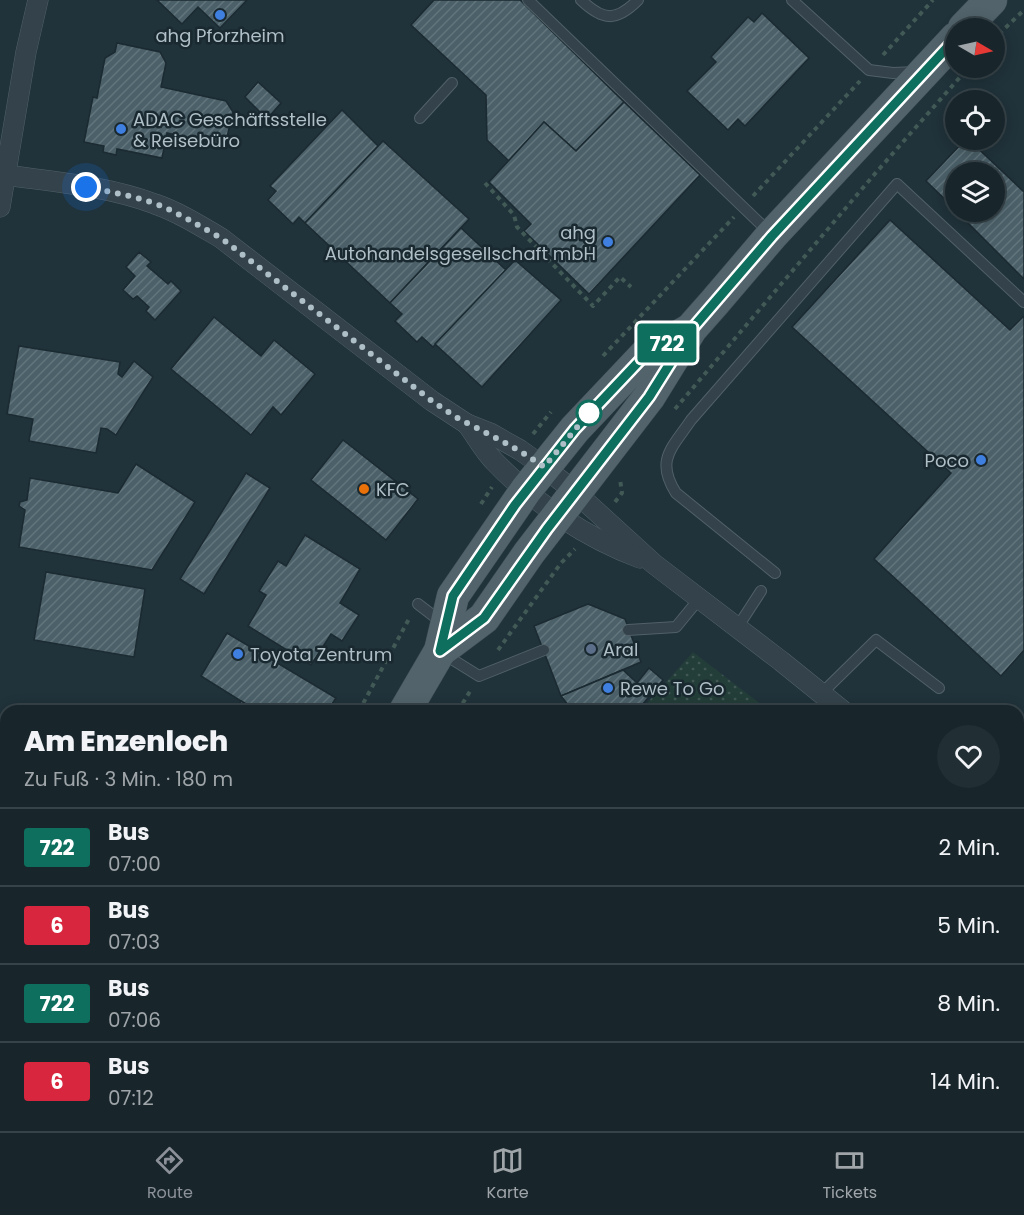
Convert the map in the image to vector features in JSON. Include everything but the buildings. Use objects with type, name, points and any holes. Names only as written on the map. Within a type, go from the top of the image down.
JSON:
[{"type":"main road","points":[[443,639],[484,618],[566,503],[649,397],[691,330],[772,236],[925,71],[945,57]]},
{"type":"main road","points":[[411,705],[443,639],[453,596],[535,479],[584,418],[645,355],[691,330]]},
{"type":"street","points":[[0,207],[3,174],[26,52],[39,0]]},
{"type":"street","points":[[3,174],[122,194],[158,205],[221,238],[432,401],[467,424],[490,433],[520,450],[535,479],[654,564],[836,705]]},
{"type":"street","points":[[467,424],[493,460],[535,479],[625,553],[654,564]]},
{"type":"lane","points":[[528,0],[772,236]]},
{"type":"lane","points":[[581,0],[594,12],[607,17],[627,12],[638,0]]},
{"type":"lane","points":[[792,0],[869,70],[893,73],[925,71]]},
{"type":"lane","points":[[420,118],[452,82]]},
{"type":"lane","points":[[775,573],[676,493],[667,479],[666,456],[691,420],[897,184],[1024,302]]},
{"type":"lane","points":[[737,628],[761,591]]},
{"type":"lane","points":[[628,630],[676,627],[699,599]]},
{"type":"lane","points":[[418,604],[443,639],[479,676],[544,650]]},
{"type":"lane","points":[[822,693],[876,640],[939,688]]},
{"type":"path","points":[[1005,20],[1024,10]]},
{"type":"path","points":[[485,183],[514,215],[517,227],[593,306],[620,277],[631,286]]},
{"type":"green space","points":[[693,652],[762,705],[645,705]]},
{"type":"bus line","name":"722","points":[[681,346],[649,397],[599,459],[484,618],[440,651],[453,596],[515,505],[584,418],[645,355],[691,330],[772,236],[945,50]]},
{"type":"place","name":"ahg Pforzheim","points":[[220,15]]},
{"type":"place","name":"ADAC Geschäftsstelle & Reisebüro","points":[[121,129]]},
{"type":"place","name":"ahg Autohandelsgesellschaft mbH","points":[[608,242]]},
{"type":"place","name":"Poco","points":[[981,460]]},
{"type":"place","name":"KFC","points":[[364,489]]},
{"type":"place","name":"Aral","points":[[591,649]]},
{"type":"place","name":"Toyota Zentrum","points":[[238,654]]},
{"type":"place","name":"Rewe To Go","points":[[608,688]]},
{"type":"route","points":[[86,187],[122,194],[158,205],[221,238],[432,401],[467,424],[490,433],[520,450],[544,467],[589,413]]}]
